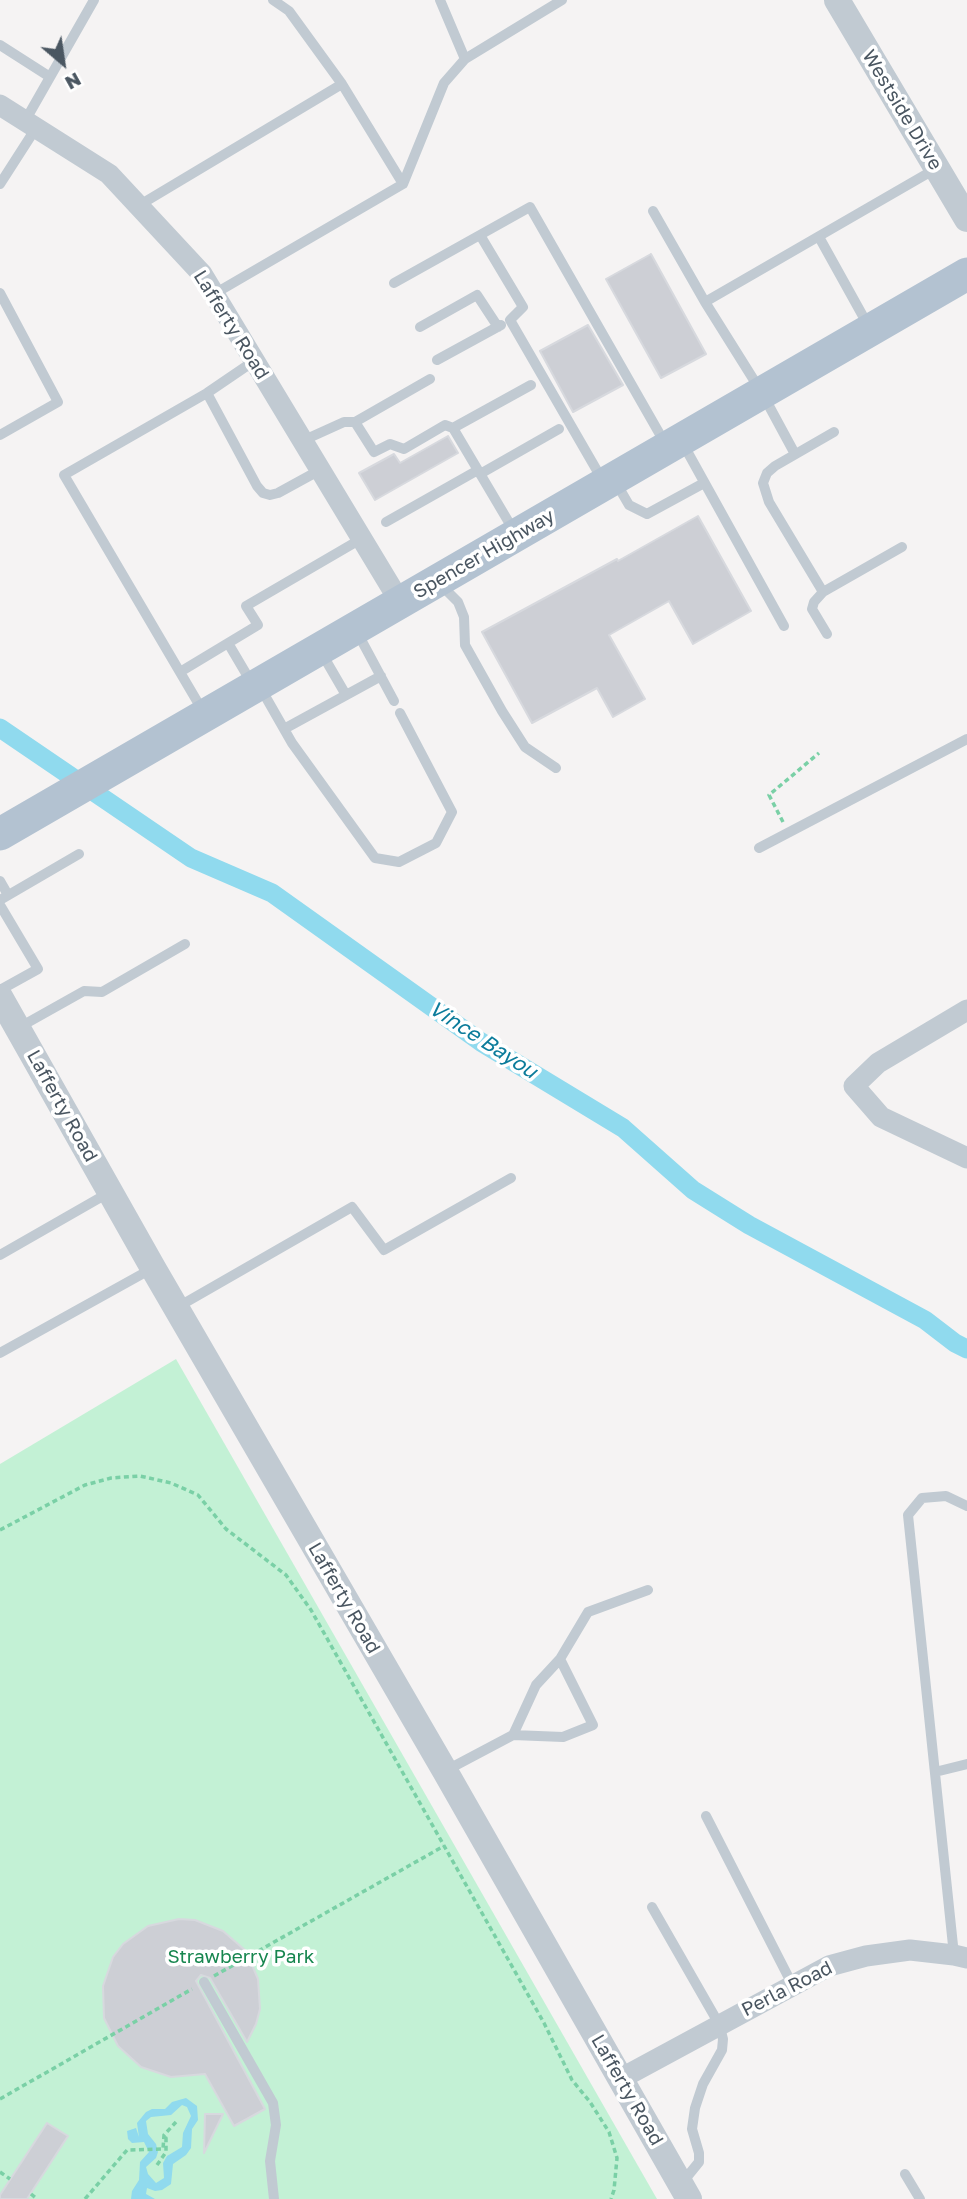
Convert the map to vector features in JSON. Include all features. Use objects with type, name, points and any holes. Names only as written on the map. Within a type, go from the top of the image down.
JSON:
[{"type":"main road","name":"Spencer Highway","points":[[0,834],[967,274]]},
{"type":"street","name":"Westside Drive","points":[[837,0],[967,219]]},
{"type":"street","name":"Lafferty Road","points":[[0,105],[109,174],[202,274],[400,603]]},
{"type":"street","name":"Lafferty Road","points":[[0,997],[685,2192]]},
{"type":"street","points":[[967,1010],[878,1063],[854,1086],[881,1117],[967,1158]]},
{"type":"street","name":"Perla Road","points":[[620,2079],[829,1966],[866,1956],[910,1950],[960,1956]]},
{"type":"lane","points":[[0,184],[31,125],[50,77],[94,0]]},
{"type":"lane","points":[[273,0],[289,10],[342,84],[403,184]]},
{"type":"lane","points":[[440,0],[465,59]]},
{"type":"lane","points":[[214,294],[403,184],[444,83],[465,59],[562,0]]},
{"type":"lane","points":[[0,45],[50,77]]},
{"type":"lane","points":[[138,206],[342,84]]},
{"type":"lane","points":[[705,302],[937,168]]},
{"type":"lane","points":[[394,283],[530,206],[674,444],[704,483],[784,626]]},
{"type":"lane","points":[[653,211],[796,454]]},
{"type":"lane","points":[[437,360],[510,320],[523,307],[480,235]]},
{"type":"lane","points":[[819,237],[870,330]]},
{"type":"lane","points":[[0,293],[58,402],[0,435]]},
{"type":"lane","points":[[420,327],[477,295],[498,327]]},
{"type":"lane","points":[[510,320],[609,481],[629,505],[647,514],[704,483]]},
{"type":"lane","points":[[205,715],[64,475],[207,393],[254,361]]},
{"type":"lane","points":[[302,441],[344,422],[355,422],[430,379]]},
{"type":"lane","points":[[453,428],[531,385]]},
{"type":"lane","points":[[207,393],[257,485],[264,493],[278,493],[320,470]]},
{"type":"lane","points":[[355,422],[374,453],[390,444],[404,449],[445,425],[453,428],[516,535]]},
{"type":"lane","points":[[386,522],[559,429]]},
{"type":"lane","points":[[823,592],[769,502],[763,483],[767,473],[775,466],[834,432]]},
{"type":"lane","points":[[180,672],[258,625],[246,606],[361,539]]},
{"type":"lane","points":[[827,634],[813,609],[814,602],[823,592],[902,547]]},
{"type":"lane","points":[[437,581],[458,602],[464,617],[465,645],[502,711],[525,747],[556,768]]},
{"type":"lane","points":[[355,628],[394,701]]},
{"type":"lane","points":[[228,643],[284,729],[375,858],[399,862],[436,843],[452,811],[400,713]]},
{"type":"lane","points":[[319,649],[346,695]]},
{"type":"lane","points":[[284,729],[381,676]]},
{"type":"lane","points":[[759,848],[967,739]]},
{"type":"lane","points":[[0,881],[4,897],[79,854]]},
{"type":"lane","points":[[0,905],[38,969],[0,990]]},
{"type":"lane","points":[[18,1028],[84,990],[102,992],[185,944]]},
{"type":"lane","points":[[176,1308],[352,1207],[384,1250],[511,1178]]},
{"type":"lane","points":[[0,1255],[110,1192]]},
{"type":"lane","points":[[0,1353],[153,1268]]},
{"type":"lane","points":[[960,1956],[935,1772],[908,1515],[922,1498],[946,1496],[967,1506]]},
{"type":"lane","points":[[513,1735],[536,1685],[560,1659],[588,1612],[648,1590]]},
{"type":"lane","points":[[445,1771],[513,1735],[563,1737],[593,1725],[560,1659]]},
{"type":"lane","points":[[935,1772],[967,1764]]},
{"type":"lane","points":[[706,1816],[793,1984]]},
{"type":"lane","points":[[652,1907],[719,2024],[723,2039],[722,2050],[703,2084],[695,2108],[692,2129],[699,2162],[685,2192]]},
{"type":"lane","points":[[204,1982],[273,2103],[276,2125],[270,2161],[274,2199]]},
{"type":"lane","points":[[905,2174],[920,2199]]},
{"type":"path","points":[[789,833],[769,795],[819,753]]},
{"type":"path","points":[[0,1530],[85,1485],[111,1478],[139,1476],[171,1483],[198,1494],[226,1529],[286,1575],[311,1610],[544,2023],[572,2080],[609,2132],[617,2158],[611,2199]]},
{"type":"path","points":[[0,2099],[444,1846]]},
{"type":"path","points":[[85,2199],[127,2150],[163,2149],[163,2139],[176,2122]]},
{"type":"path","points":[[156,2165],[166,2152],[166,2138],[163,2139]]},
{"type":"path","points":[[0,2172],[10,2179]]},
{"type":"path","points":[[30,2194],[37,2199]]},
{"type":"green space","name":"Strawberry Park","points":[[176,1359],[657,2199],[0,2199],[0,1464]]},
{"type":"water","points":[[186,2098],[197,2106],[198,2120],[192,2129],[191,2148],[173,2164],[171,2184],[162,2190],[147,2188],[146,2194],[155,2199],[131,2199],[132,2191],[139,2180],[140,2162],[149,2152],[144,2142],[132,2143],[128,2139],[127,2131],[136,2128],[139,2137],[137,2123],[146,2112],[165,2109],[172,2102]],"holes":[[[182,2105],[187,2107],[191,2116],[183,2133],[182,2147],[167,2156],[163,2163],[164,2178],[156,2183],[146,2167],[156,2158],[158,2152],[156,2144],[148,2134],[146,2121],[151,2117],[171,2115]]]},
{"type":"building","points":[[651,254],[706,354],[661,378],[606,279]]},
{"type":"building","points":[[588,325],[623,385],[573,412],[540,351]]},
{"type":"building","points":[[448,436],[458,453],[375,500],[359,473],[394,454],[400,463]]},
{"type":"building","points":[[698,516],[751,611],[693,644],[669,601],[609,635],[645,699],[613,717],[597,688],[532,723],[482,632]]},
{"type":"building","points":[[179,1919],[195,1920],[223,1931],[246,1951],[258,1979],[260,2009],[247,2042],[210,1978],[201,1975],[196,1981],[265,2109],[234,2126],[205,2074],[171,2077],[141,2067],[118,2046],[104,2018],[103,1986],[113,1957],[123,1944],[148,1926]]},
{"type":"building","points":[[205,2114],[223,2114],[204,2153]]},
{"type":"building","points":[[47,2123],[68,2136],[27,2199],[0,2199],[0,2195]]},
{"type":"waterway","name":"Vince Bayou","points":[[0,728],[191,858],[272,893],[481,1042],[623,1128],[693,1190],[749,1225],[925,1320],[967,1349]]}]
